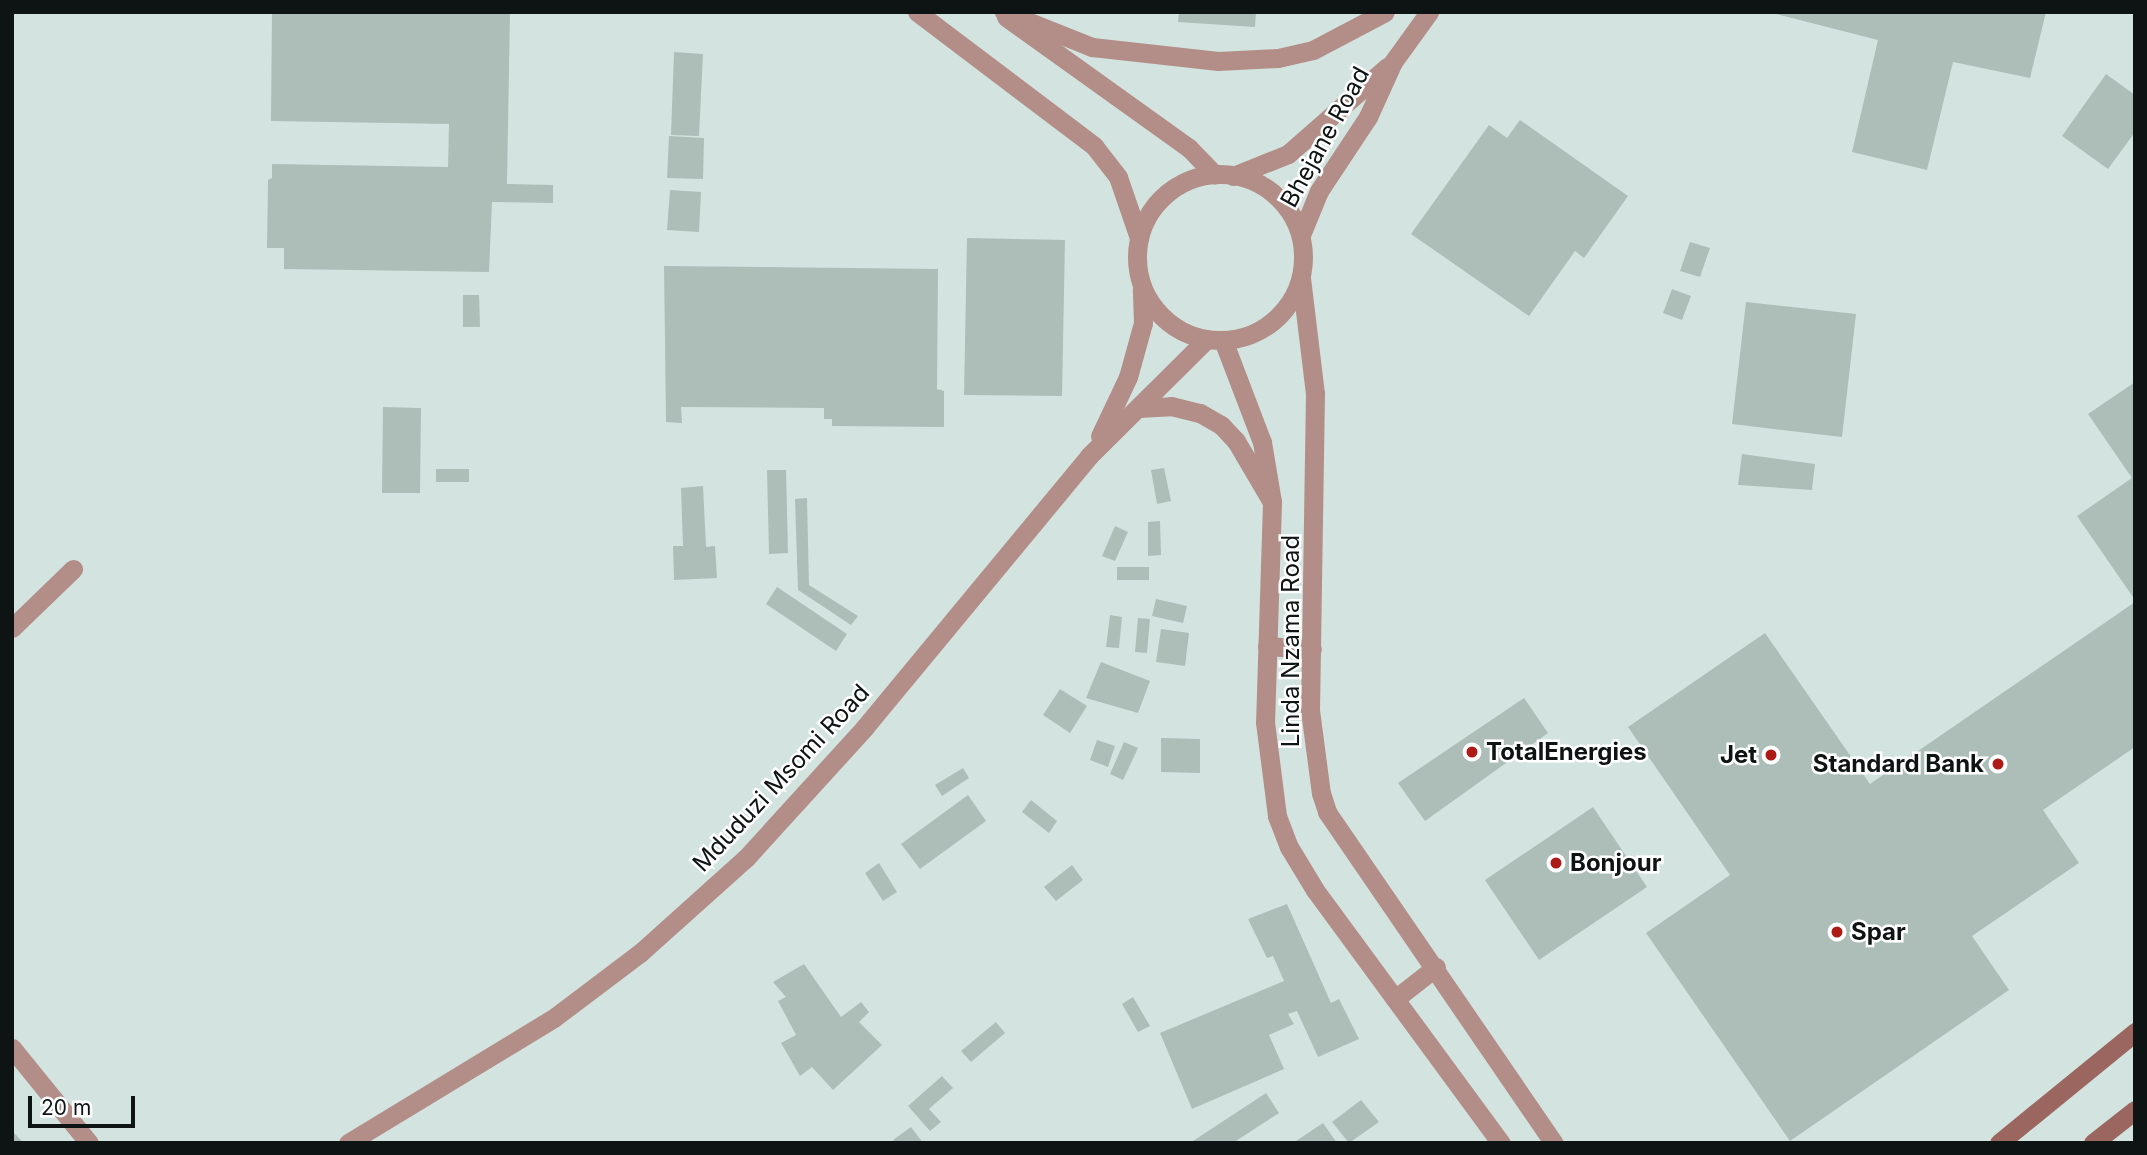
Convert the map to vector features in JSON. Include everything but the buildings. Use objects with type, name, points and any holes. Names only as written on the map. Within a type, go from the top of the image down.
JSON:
[{"type":"main road","points":[[1998,1143],[2135,1032]]},
{"type":"main road","points":[[2093,1143],[2135,1110]]},
{"type":"street","points":[[917,12],[1094,146],[1118,177],[1139,238],[1142,285],[1150,301],[1174,326],[1215,339],[1241,337],[1273,322],[1285,310],[1301,278],[1301,235],[1294,218],[1269,189],[1252,180],[1222,176],[1194,178],[1165,195],[1139,238]]},
{"type":"street","points":[[1002,12],[1189,148],[1222,176]]},
{"type":"street","points":[[1002,12],[1092,47],[1218,61],[1278,58],[1313,50],[1385,12]]},
{"type":"street","name":"Bhejane Road","points":[[1301,235],[1319,191],[1368,117],[1393,62],[1429,12]]},
{"type":"street","name":"Bhejane Road","points":[[1222,176],[1288,154],[1393,62]]},
{"type":"street","name":"Linda Nzama Road","points":[[1301,278],[1315,393],[1312,649],[1314,749],[1327,812],[1436,967],[1554,1143]]},
{"type":"street","name":"Mduduzi Msomi Road","points":[[1089,456],[1128,377],[1143,323],[1142,285]]},
{"type":"street","name":"Linda Nzama Road","points":[[1215,339],[1262,442],[1272,502],[1265,722],[1277,816],[1289,847],[1315,890],[1501,1143]]},
{"type":"street","name":"Mduduzi Msomi Road","points":[[348,1143],[555,1017],[640,953],[746,858],[865,727],[1089,456],[1215,339]]},
{"type":"street","points":[[1139,408],[1171,406],[1200,413],[1221,425],[1236,441],[1272,502]]},
{"type":"street","points":[[12,628],[74,569]]},
{"type":"street","points":[[1267,646],[1312,649]]},
{"type":"street","points":[[1395,999],[1436,967]]},
{"type":"street","points":[[12,1048],[89,1143]]},
{"type":"place","name":"TotalEnergies","points":[[1472,752]]},
{"type":"place","name":"Jet","points":[[1771,755]]},
{"type":"place","name":"Standard Bank","points":[[1998,764]]},
{"type":"place","name":"Bonjour","points":[[1556,863]]},
{"type":"place","name":"Spar","points":[[1837,932]]}]
